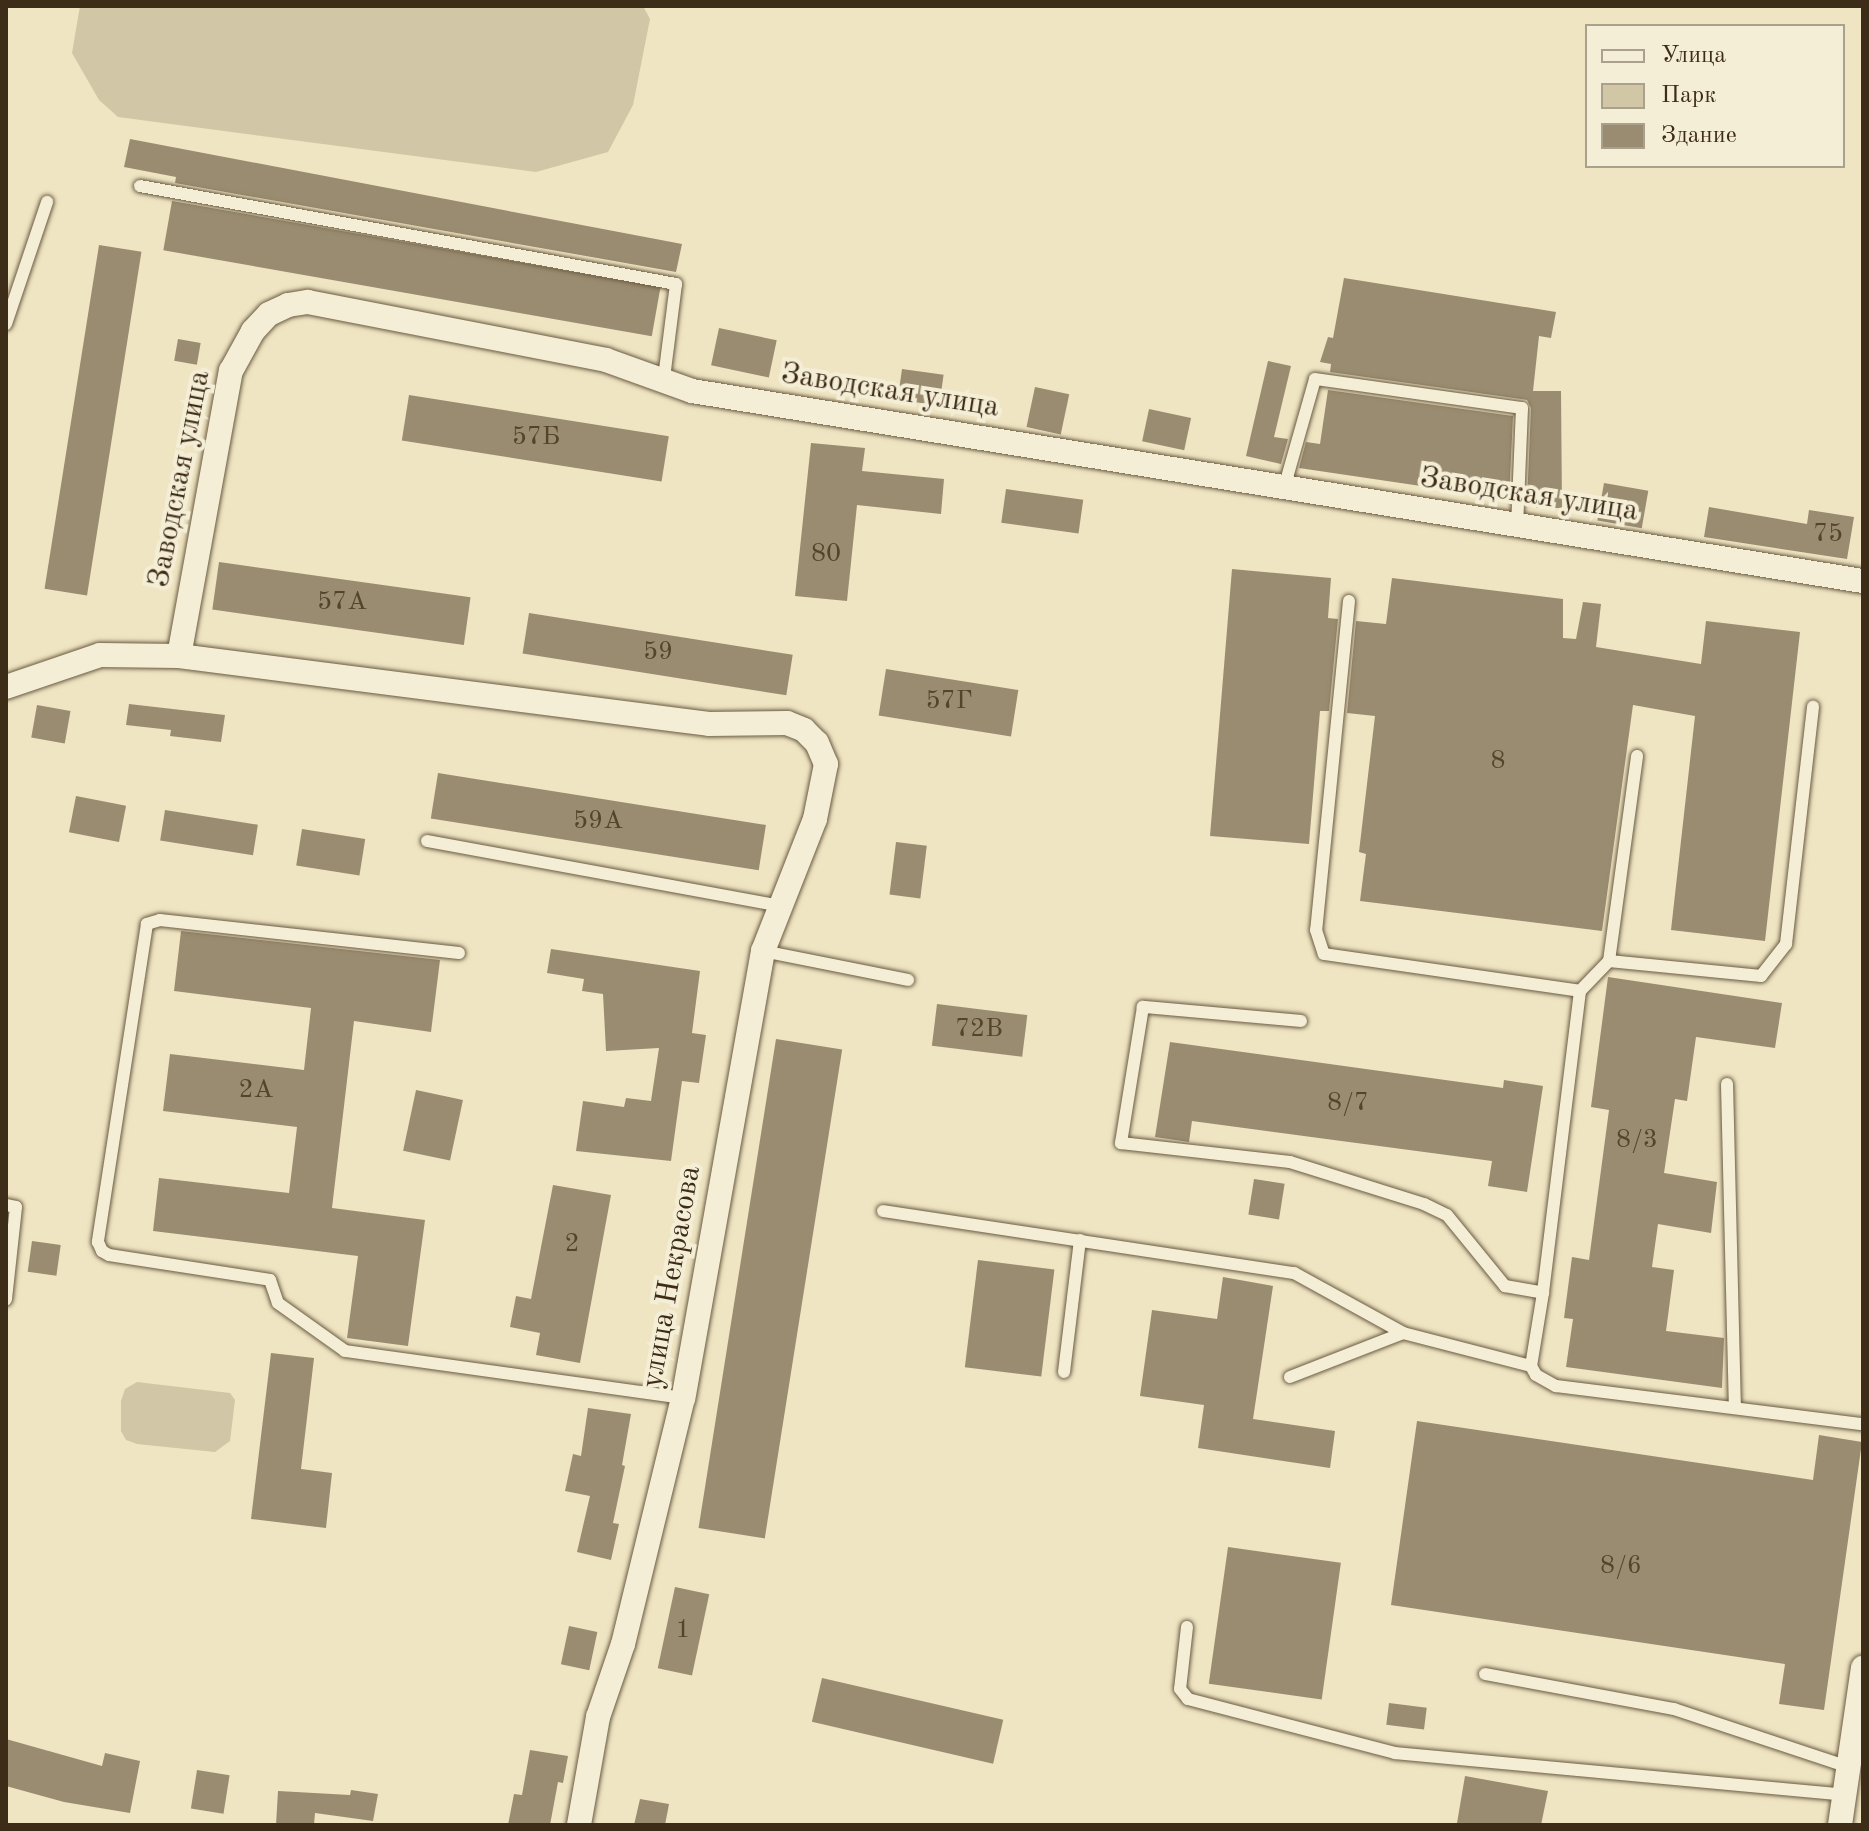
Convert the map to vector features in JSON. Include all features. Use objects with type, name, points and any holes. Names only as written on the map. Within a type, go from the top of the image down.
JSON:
[{"type":"street","name":"Заводская улица","points":[[179,656],[231,371],[246,341],[269,314],[288,305],[308,302],[606,360],[664,378],[692,391],[1863,581]]},
{"type":"street","points":[[8,682],[100,655],[179,656]]},
{"type":"street","name":"улица Некрасова","points":[[179,656],[709,724],[787,723],[804,730],[817,743],[826,764],[818,806],[763,951],[683,1398],[623,1644],[598,1717],[579,1825]]},
{"type":"street","points":[[1840,1825],[1863,1668]]},
{"type":"lane","points":[[140,186],[676,284],[664,378]]},
{"type":"lane","points":[[6,324],[47,202]]},
{"type":"lane","points":[[1284,488],[1315,379],[1522,408],[1517,525]]},
{"type":"lane","points":[[1349,601],[1316,930],[1324,954],[1580,991]]},
{"type":"lane","points":[[1609,961],[1761,976],[1786,944],[1813,707]]},
{"type":"lane","points":[[1637,756],[1609,961],[1580,991],[1543,1293],[1531,1366],[1536,1375],[1556,1386],[1863,1424]]},
{"type":"lane","points":[[427,841],[781,906]]},
{"type":"lane","points":[[459,953],[151,921],[147,924],[100,1226],[98,1242],[102,1251],[109,1255],[270,1280],[278,1303],[345,1351],[683,1398]]},
{"type":"lane","points":[[763,951],[908,980]]},
{"type":"lane","points":[[1301,1021],[1143,1007],[1121,1143],[1290,1162],[1424,1204],[1447,1215],[1505,1286],[1543,1293]]},
{"type":"lane","points":[[1727,1084],[1735,1408]]},
{"type":"lane","points":[[6,1205],[16,1207],[6,1299]]},
{"type":"lane","points":[[883,1211],[1294,1273],[1403,1333],[1531,1366]]},
{"type":"lane","points":[[1064,1372],[1080,1240]]},
{"type":"lane","points":[[1290,1377],[1403,1333]]},
{"type":"lane","points":[[1187,1627],[1180,1689],[1188,1699],[1395,1753],[1844,1795]]},
{"type":"lane","points":[[1485,1674],[1674,1709],[1848,1767]]},
{"type":"green space","points":[[80,6],[643,6],[650,19],[633,105],[608,152],[536,172],[118,117],[99,100],[72,53]]},
{"type":"green space","points":[[137,1382],[230,1393],[235,1400],[230,1441],[215,1452],[137,1444],[126,1440],[121,1431],[121,1401],[125,1389]]},
{"type":"building","points":[[130,139],[682,244],[676,272],[175,183],[176,177],[124,167]]},
{"type":"building","points":[[172,201],[660,287],[652,336],[163,250]]},
{"type":"building","points":[[99,245],[141,252],[87,595],[45,589]]},
{"type":"building","points":[[1344,278],[1556,312],[1551,338],[1539,336],[1533,391],[1561,391],[1562,508],[1536,508],[1536,503],[1527,502],[1531,408],[1527,400],[1330,372],[1331,364],[1320,362],[1328,337],[1333,338]]},
{"type":"building","points":[[719,328],[777,340],[769,377],[711,365]]},
{"type":"building","points":[[178,339],[201,343],[197,365],[174,361]]},
{"type":"building","points":[[1268,361],[1291,366],[1274,437],[1288,439],[1281,464],[1246,456]]},
{"type":"building","points":[[902,369],[944,375],[939,406],[898,400]]},
{"type":"building","points":[[1035,387],[1069,394],[1061,434],[1026,427]]},
{"type":"building","points":[[1328,390],[1513,416],[1509,499],[1299,468],[1306,442],[1320,444]]},
{"type":"building","points":[[409,395],[669,436],[662,482],[402,440]]},
{"type":"building","points":[[1149,409],[1191,418],[1184,450],[1142,441]]},
{"type":"building","points":[[811,443],[865,448],[862,471],[944,479],[941,514],[857,505],[847,601],[795,596]]},
{"type":"building","points":[[1604,483],[1648,491],[1642,528],[1597,520]]},
{"type":"building","points":[[1006,489],[1083,500],[1079,534],[1001,523]]},
{"type":"building","points":[[1709,507],[1807,524],[1809,510],[1854,517],[1847,559],[1704,537]]},
{"type":"building","points":[[219,562],[471,597],[464,645],[212,610]]},
{"type":"building","points":[[1232,569],[1331,578],[1328,618],[1338,619],[1329,711],[1320,711],[1309,844],[1210,836]]},
{"type":"building","points":[[1392,578],[1563,599],[1563,638],[1576,639],[1583,602],[1601,604],[1596,647],[1701,664],[1706,621],[1800,632],[1765,941],[1671,930],[1695,716],[1633,705],[1602,931],[1360,901],[1366,854],[1359,852],[1375,716],[1347,713],[1356,621],[1386,624]]},
{"type":"building","points":[[529,613],[793,655],[786,695],[523,653]]},
{"type":"building","points":[[886,669],[1018,690],[1011,736],[879,715]]},
{"type":"building","points":[[129,704],[225,715],[221,742],[170,736],[171,730],[126,725]]},
{"type":"building","points":[[37,705],[70,711],[65,743],[31,737]]},
{"type":"building","points":[[438,773],[766,825],[759,870],[431,818]]},
{"type":"building","points":[[76,796],[126,806],[119,842],[69,832]]},
{"type":"building","points":[[165,810],[258,825],[253,855],[160,841]]},
{"type":"building","points":[[302,829],[365,839],[359,876],[296,866]]},
{"type":"building","points":[[896,842],[927,846],[920,898],[890,895]]},
{"type":"building","points":[[181,931],[440,960],[431,1032],[354,1021],[332,1208],[425,1220],[408,1346],[347,1338],[358,1256],[153,1231],[159,1178],[289,1193],[297,1127],[163,1111],[170,1054],[304,1070],[311,1008],[174,991]]},
{"type":"building","points":[[551,949],[700,971],[692,1033],[706,1035],[699,1083],[682,1081],[671,1161],[576,1151],[583,1101],[624,1107],[626,1098],[651,1101],[659,1048],[606,1051],[603,994],[582,991],[584,979],[547,973]]},
{"type":"building","points":[[1608,977],[1782,1003],[1775,1048],[1696,1037],[1687,1101],[1675,1099],[1664,1173],[1717,1182],[1711,1233],[1658,1224],[1652,1267],[1674,1270],[1666,1331],[1724,1338],[1722,1388],[1566,1367],[1573,1319],[1564,1318],[1572,1257],[1589,1260],[1609,1110],[1591,1107]]},
{"type":"building","points":[[937,1004],[1027,1015],[1022,1057],[932,1046]]},
{"type":"building","points":[[776,1039],[842,1049],[765,1538],[699,1528]]},
{"type":"building","points":[[1170,1042],[1503,1088],[1504,1080],[1543,1086],[1527,1192],[1488,1186],[1492,1161],[1192,1121],[1189,1142],[1155,1137]]},
{"type":"building","points":[[416,1090],[463,1100],[450,1161],[403,1151]]},
{"type":"building","points":[[1254,1179],[1285,1184],[1279,1219],[1248,1215]]},
{"type":"building","points":[[553,1185],[611,1195],[580,1363],[536,1355],[540,1333],[510,1327],[516,1296],[531,1299]]},
{"type":"building","points":[[32,1241],[61,1245],[56,1276],[28,1272]]},
{"type":"building","points":[[978,1260],[1054,1269],[1041,1377],[965,1367]]},
{"type":"building","points":[[1223,1277],[1273,1286],[1253,1419],[1335,1431],[1330,1468],[1198,1448],[1204,1405],[1140,1396],[1152,1310],[1217,1319]]},
{"type":"building","points":[[271,1353],[314,1358],[301,1469],[332,1473],[326,1528],[251,1519]]},
{"type":"building","points":[[588,1408],[631,1414],[622,1465],[625,1466],[613,1523],[619,1524],[611,1560],[577,1552],[590,1496],[565,1491],[573,1454],[581,1456]]},
{"type":"building","points":[[1417,1421],[1813,1480],[1819,1435],[1862,1442],[1824,1710],[1779,1704],[1785,1664],[1391,1605]]},
{"type":"building","points":[[1228,1547],[1341,1563],[1322,1700],[1209,1684]]},
{"type":"building","points":[[675,1587],[709,1594],[692,1675],[658,1668]]},
{"type":"building","points":[[569,1626],[597,1632],[589,1670],[561,1664]]},
{"type":"building","points":[[822,1678],[1003,1720],[993,1764],[812,1722]]},
{"type":"building","points":[[1389,1703],[1427,1708],[1424,1729],[1386,1725]]},
{"type":"building","points":[[6,1739],[102,1766],[105,1753],[140,1761],[130,1813],[64,1802],[6,1786]]},
{"type":"building","points":[[530,1750],[568,1756],[563,1783],[558,1782],[550,1825],[508,1825],[514,1794],[522,1795]]},
{"type":"building","points":[[197,1770],[230,1775],[223,1814],[191,1809]]},
{"type":"building","points":[[1465,1776],[1548,1791],[1541,1825],[1457,1823]]},
{"type":"building","points":[[351,1790],[378,1794],[373,1821],[315,1813],[314,1825],[276,1825],[278,1791],[350,1795]]},
{"type":"building","points":[[640,1799],[669,1804],[665,1825],[634,1825]]}]
